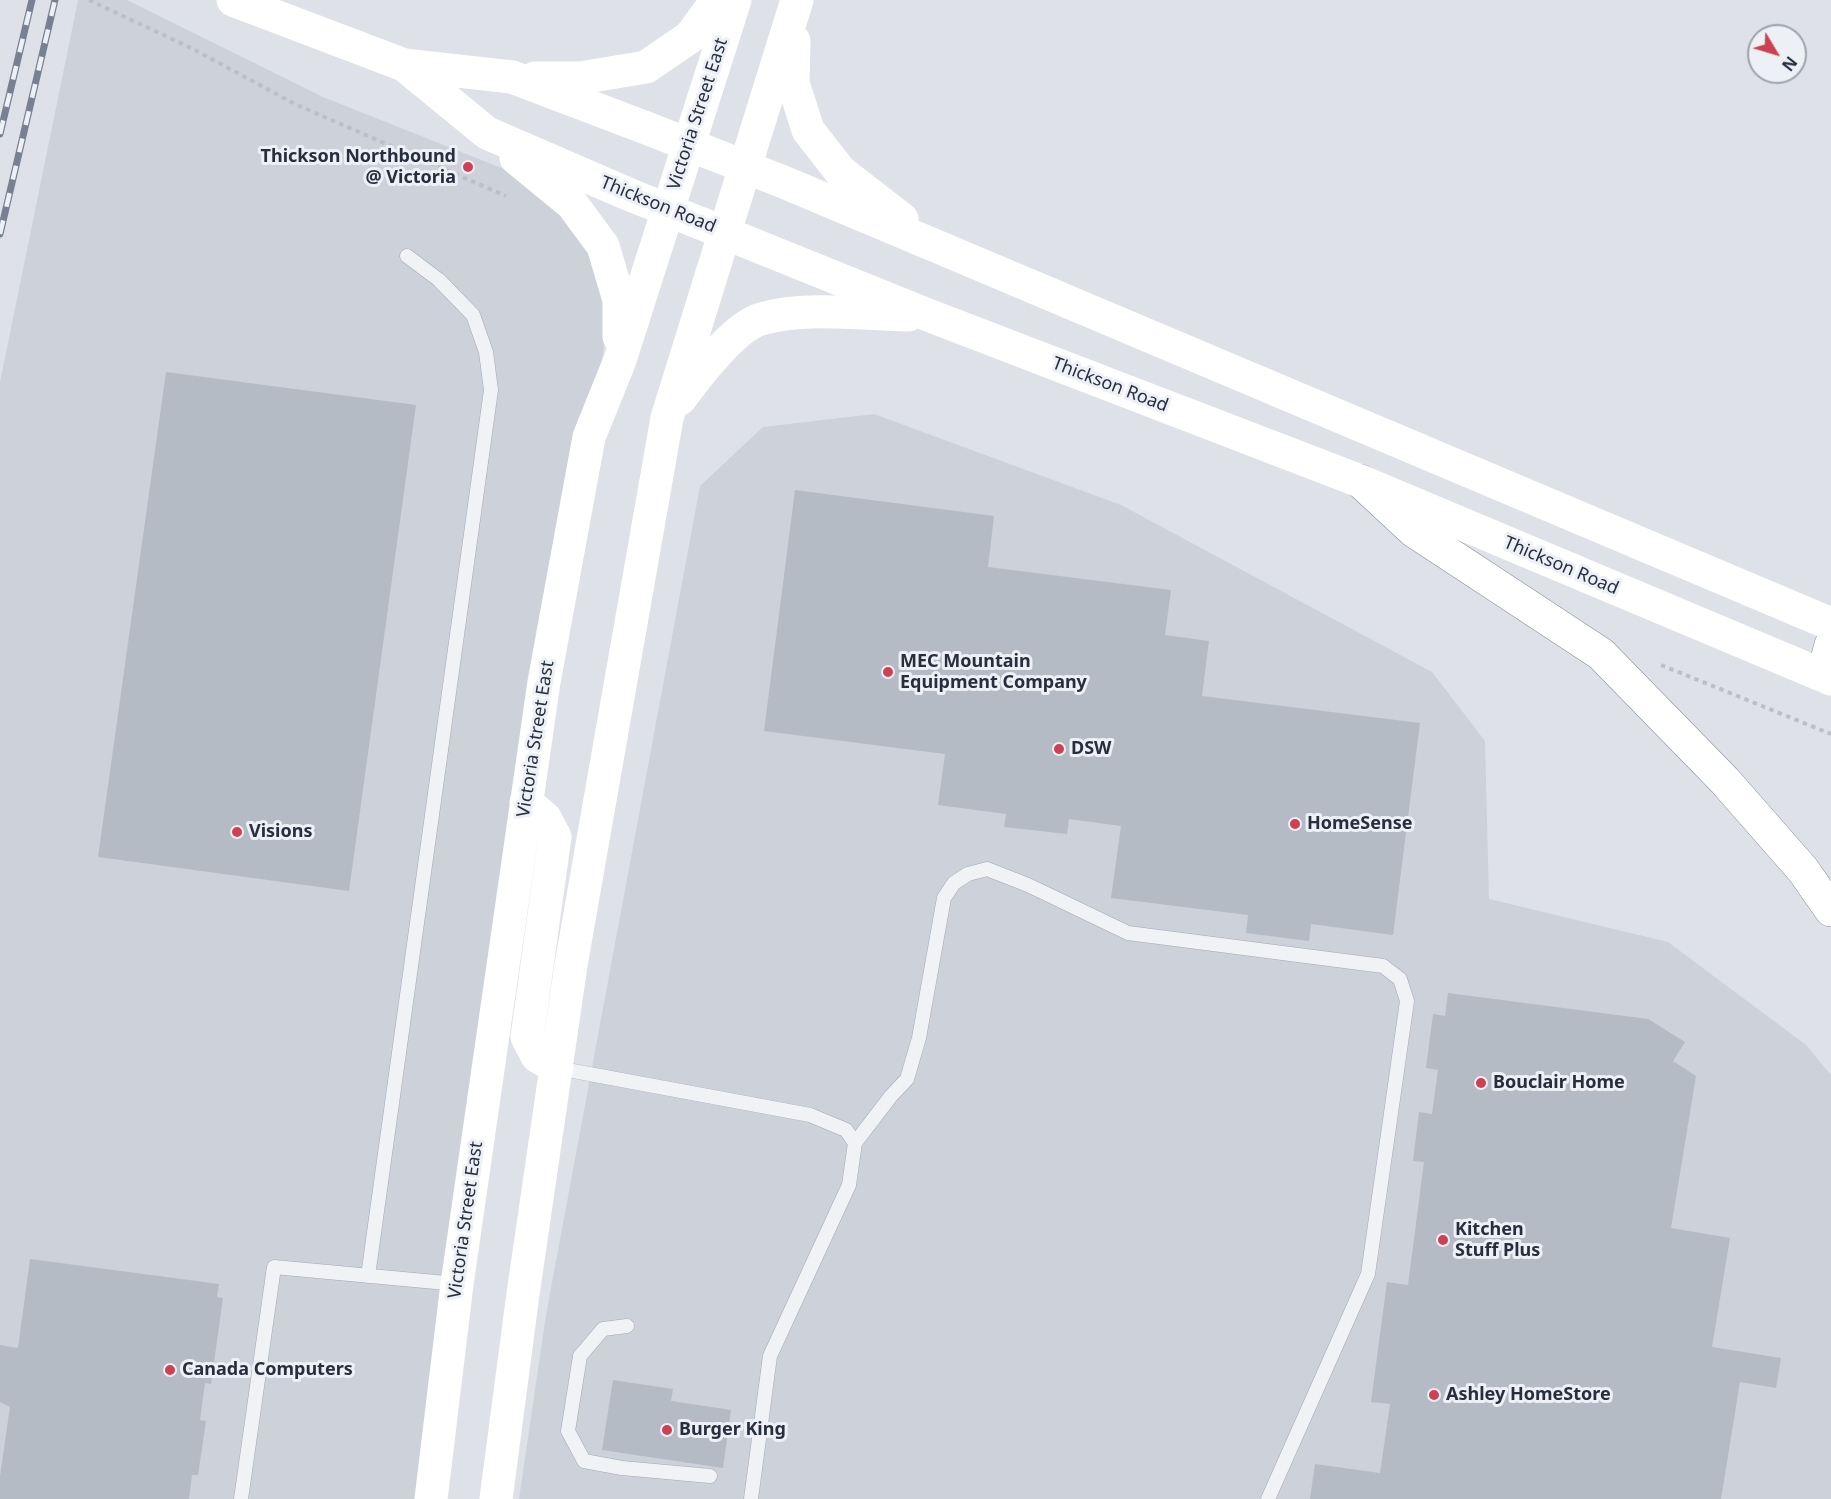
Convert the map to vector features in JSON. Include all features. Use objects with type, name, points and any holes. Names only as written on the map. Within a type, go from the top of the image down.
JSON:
[{"type":"main road","name":"Thickson Road","points":[[233,0],[404,65],[512,77],[746,167],[1831,624]]},
{"type":"main road","points":[[512,77],[580,78],[646,67],[690,37],[717,0]]},
{"type":"main road","name":"Victoria Street East","points":[[431,1499],[457,1284],[526,802],[544,682],[588,437],[620,360],[735,0]]},
{"type":"main road","points":[[496,1499],[571,965],[667,418],[796,4]]},
{"type":"main road","points":[[796,4],[793,83],[808,130],[840,171],[936,246]]},
{"type":"main road","name":"Thickson Road","points":[[404,65],[487,134],[928,315],[1360,481],[1828,666]]},
{"type":"main road","points":[[487,134],[572,204],[603,246],[619,300],[620,360]]},
{"type":"main road","points":[[667,418],[687,389],[726,342],[759,319],[805,312],[928,315]]},
{"type":"main road","points":[[1360,481],[1414,531],[1601,654],[1725,781],[1803,870],[1831,910]]},
{"type":"main road","points":[[526,802],[545,818],[555,837],[528,1037],[537,1056],[557,1068]]},
{"type":"lane","points":[[368,1276],[491,390],[486,352],[473,315],[438,280],[407,256]]},
{"type":"lane","points":[[751,1499],[770,1356],[849,1185],[855,1143],[907,1079],[919,1038],[944,898],[954,883],[968,874],[987,869],[1028,885],[1128,933],[1383,966],[1400,980],[1407,1001],[1368,1274],[1268,1499]]},
{"type":"lane","points":[[557,1068],[810,1115],[846,1130],[855,1143]]},
{"type":"lane","points":[[241,1499],[274,1267],[457,1284]]},
{"type":"lane","points":[[627,1326],[603,1329],[580,1356],[568,1431],[584,1461],[622,1468],[710,1476]]},
{"type":"path","points":[[89,0],[191,48],[297,105],[508,196]]},
{"type":"path","points":[[1659,664],[1831,734]]},
{"type":"shaded area","points":[[78,0],[127,0],[323,97],[509,171],[543,192],[595,259],[606,299],[606,334],[422,1499],[0,1499],[0,382]]},
{"type":"shaded area","points":[[874,414],[1121,505],[1432,672],[1485,741],[1489,899],[1668,942],[1806,1045],[1831,1075],[1831,1499],[519,1499],[546,1315],[700,486],[763,427]]},
{"type":"building","points":[[166,372],[416,405],[349,891],[98,857]]},
{"type":"building","points":[[795,490],[994,516],[988,567],[1171,590],[1165,635],[1209,641],[1202,696],[1420,723],[1393,935],[1311,924],[1309,941],[1246,933],[1248,915],[1111,898],[1121,826],[1069,819],[1067,834],[1004,827],[1006,814],[938,805],[945,754],[764,731]]},
{"type":"building","points":[[1448,993],[1648,1019],[1685,1042],[1673,1061],[1696,1076],[1671,1228],[1730,1238],[1712,1347],[1781,1358],[1776,1388],[1740,1382],[1721,1499],[1310,1499],[1315,1464],[1380,1473],[1390,1404],[1371,1402],[1387,1282],[1408,1285],[1424,1162],[1413,1161],[1419,1112],[1432,1114],[1438,1070],[1426,1068],[1433,1014],[1445,1016]]},
{"type":"building","points":[[30,1259],[219,1284],[217,1297],[223,1298],[211,1384],[205,1383],[200,1420],[206,1421],[198,1475],[192,1475],[189,1499],[0,1499],[0,1476],[10,1407],[0,1402],[0,1345],[18,1348]]},
{"type":"building","name":"Burger King","points":[[613,1380],[673,1389],[671,1401],[731,1410],[723,1468],[602,1450]]},
{"type":"railway","points":[[0,134],[32,0]]},
{"type":"railway","points":[[0,234],[55,0]]},
{"type":"place","name":"Thickson Northbound @ Victoria","points":[[468,167]]},
{"type":"place","name":"MEC Mountain Equipment Company","points":[[888,672]]},
{"type":"place","name":"DSW","points":[[1059,749]]},
{"type":"place","name":"HomeSense","points":[[1295,824]]},
{"type":"place","name":"Visions","points":[[237,832]]},
{"type":"place","name":"Bouclair Home","points":[[1481,1083]]},
{"type":"place","name":"Kitchen Stuff Plus","points":[[1443,1240]]},
{"type":"place","name":"Canada Computers","points":[[170,1370]]},
{"type":"place","name":"Ashley HomeStore","points":[[1434,1395]]},
{"type":"place","name":"Burger King","points":[[667,1430]]}]
